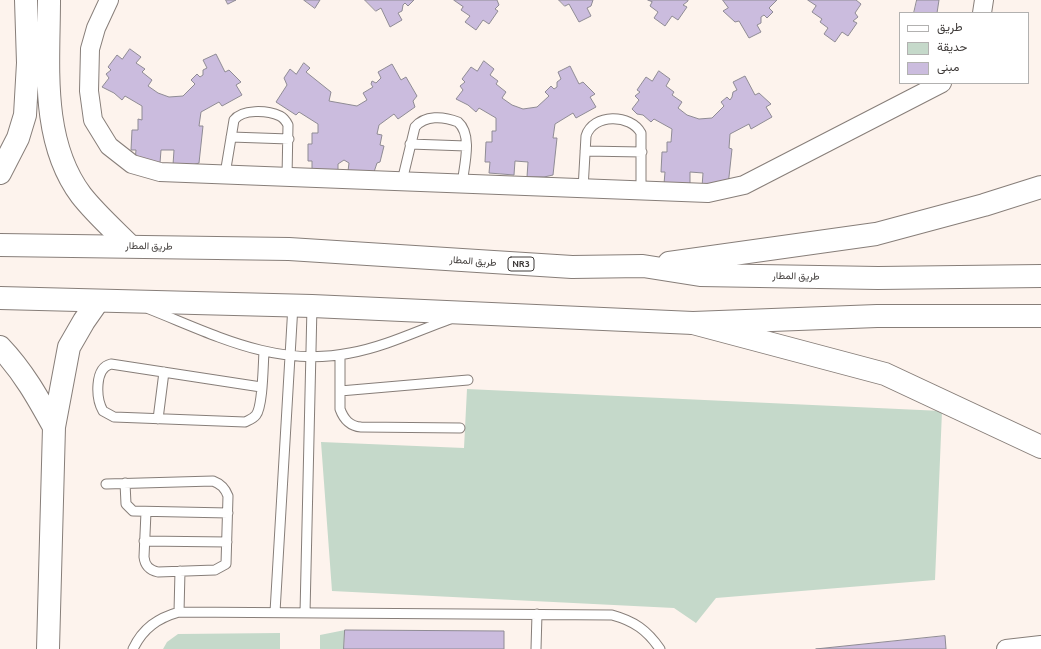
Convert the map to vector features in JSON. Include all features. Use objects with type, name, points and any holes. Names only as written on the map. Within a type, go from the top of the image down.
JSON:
[{"type":"main road","points":[[26,0],[56,142],[66,170],[80,194],[99,216],[129,245]]},
{"type":"main road","points":[[0,173],[18,138],[25,115],[39,63],[49,0]]},
{"type":"main road","points":[[643,266],[876,234],[984,205],[1041,187]]},
{"type":"main road","name":"طريق المطار","points":[[0,245],[129,245],[289,249],[572,267],[643,266],[708,275],[878,278],[1041,276]]},
{"type":"main road","points":[[0,298],[302,306],[693,323],[877,316],[1041,316]]},
{"type":"main road","points":[[48,649],[54,427],[69,347],[84,320],[98,301]]},
{"type":"main road","points":[[693,323],[885,374],[1041,447]]},
{"type":"main road","points":[[0,347],[13,360],[32,386],[54,427]]},
{"type":"street","points":[[109,0],[96,28],[90,49],[89,91],[94,120],[108,146],[132,164],[160,172],[708,193],[744,185],[940,84]]},
{"type":"street","points":[[982,12],[984,0]]},
{"type":"street","points":[[1006,649],[1041,645]]},
{"type":"lane","points":[[225,174],[234,120],[243,112],[248,112],[280,116],[288,125],[287,177]]},
{"type":"lane","points":[[402,181],[410,144],[415,127],[419,122],[432,118],[452,119],[462,126],[465,131],[466,146],[462,184]]},
{"type":"lane","points":[[583,189],[585,151],[588,130],[592,124],[606,120],[626,120],[638,127],[641,133],[641,191]]},
{"type":"lane","points":[[231,136],[288,140]]},
{"type":"lane","points":[[410,144],[466,146]]},
{"type":"lane","points":[[585,151],[642,152]]},
{"type":"lane","points":[[133,302],[239,345],[264,352],[290,356],[340,355],[372,347],[467,313]]},
{"type":"lane","points":[[275,612],[290,356],[302,306]]},
{"type":"lane","points":[[302,306],[311,356],[305,613]]},
{"type":"lane","points":[[261,386],[110,364],[103,367],[99,376],[99,405],[107,415],[114,417],[245,422],[256,415],[259,408],[261,386],[264,352]]},
{"type":"lane","points":[[340,355],[340,409],[342,416],[347,422],[356,427],[460,428]]},
{"type":"lane","points":[[158,419],[164,372]]},
{"type":"lane","points":[[340,391],[468,380]]},
{"type":"lane","points":[[106,484],[213,481],[218,483],[226,491],[228,496],[226,564],[219,569],[158,572],[147,567],[144,557],[146,512]]},
{"type":"lane","points":[[125,484],[124,499],[129,509],[138,512],[228,513]]},
{"type":"lane","points":[[144,541],[227,542]]},
{"type":"lane","points":[[180,571],[180,612]]},
{"type":"lane","points":[[134,649],[140,637],[152,624],[168,615],[180,612],[612,615],[629,620],[641,627],[653,638],[660,649]]},
{"type":"lane","points":[[536,649],[537,614]]},
{"type":"green space","points":[[467,389],[942,411],[935,580],[716,598],[696,623],[674,608],[332,591],[321,442],[464,448]]},
{"type":"green space","points":[[345,630],[344,649],[320,649],[320,635]]},
{"type":"green space","points":[[280,633],[280,649],[163,649],[167,642],[178,634]]},
{"type":"building","points":[[226,0],[236,0],[228,4]]},
{"type":"building","points":[[304,0],[320,0],[315,8]]},
{"type":"building","points":[[365,0],[414,0],[408,6],[405,3],[403,5],[402,11],[398,13],[402,20],[390,27],[381,8],[376,11]]},
{"type":"building","points":[[454,0],[497,0],[499,5],[495,9],[498,11],[489,24],[483,20],[476,30],[465,22],[470,16],[461,10],[463,7]]},
{"type":"building","points":[[559,0],[593,0],[591,6],[587,8],[591,16],[579,22],[569,4],[565,6]]},
{"type":"building","points":[[648,0],[688,1],[683,5],[687,7],[678,20],[672,16],[665,26],[654,18],[658,12],[650,6],[652,2]]},
{"type":"building","points":[[723,0],[777,0],[769,8],[773,12],[767,18],[764,15],[761,17],[761,23],[757,25],[761,32],[749,38],[739,21],[735,22],[723,11],[728,8]]},
{"type":"building","points":[[808,0],[856,0],[861,4],[855,13],[858,17],[853,21],[857,23],[848,36],[842,32],[835,42],[824,34],[828,28],[820,22],[822,19],[812,12],[816,6]]},
{"type":"building","points":[[917,0],[939,0],[937,12],[914,12]]},
{"type":"building","points":[[130,49],[141,57],[136,63],[145,69],[142,72],[152,80],[148,86],[158,93],[169,97],[183,96],[195,84],[191,80],[197,74],[200,77],[203,75],[203,70],[207,68],[203,60],[216,54],[225,72],[229,70],[241,82],[236,85],[242,95],[222,106],[219,102],[201,112],[199,126],[203,126],[199,163],[189,166],[173,165],[174,150],[161,150],[160,163],[135,161],[136,150],[131,150],[132,130],[138,130],[138,119],[142,120],[142,106],[125,96],[122,100],[114,93],[102,87],[109,78],[106,74],[111,70],[108,67],[117,55],[122,59]]},
{"type":"building","points":[[484,61],[494,69],[490,75],[498,81],[496,84],[506,92],[502,98],[512,105],[523,109],[537,107],[549,96],[545,92],[551,86],[554,89],[557,87],[557,82],[561,79],[558,72],[570,66],[579,84],[583,82],[595,94],[590,97],[596,107],[576,118],[573,113],[555,124],[553,138],[557,138],[553,175],[544,177],[527,177],[528,162],[515,161],[514,175],[489,173],[490,162],[485,162],[486,142],[492,142],[492,131],[496,131],[496,118],[479,108],[476,112],[468,105],[456,99],[463,90],[460,86],[465,82],[462,79],[471,67],[477,71]]},
{"type":"building","points":[[304,63],[310,68],[306,72],[331,92],[329,101],[357,106],[367,100],[363,93],[373,87],[371,84],[372,81],[376,83],[381,78],[378,72],[392,64],[401,80],[406,77],[417,96],[413,101],[415,107],[398,119],[394,114],[379,125],[377,134],[382,135],[380,145],[384,146],[380,162],[377,163],[374,172],[348,171],[349,163],[344,160],[338,164],[338,172],[312,171],[312,161],[308,161],[308,144],[312,144],[312,133],[318,133],[318,124],[299,112],[296,115],[276,102],[287,85],[284,78],[290,69],[296,74]]},
{"type":"building","points":[[659,71],[670,79],[666,86],[674,92],[672,95],[682,102],[678,108],[687,115],[699,119],[712,118],[724,106],[721,102],[727,97],[730,100],[733,92],[737,90],[733,82],[745,76],[755,95],[759,93],[771,104],[766,107],[772,117],[751,129],[749,124],[730,134],[729,148],[732,149],[728,186],[702,187],[703,173],[690,172],[690,185],[664,184],[665,172],[661,172],[662,152],[667,152],[667,142],[671,142],[672,129],[654,119],[651,122],[643,115],[637,114],[632,109],[639,100],[635,96],[640,92],[637,90],[646,77],[652,81]]},
{"type":"building","points":[[345,630],[504,631],[504,649],[344,649]]},
{"type":"building","points":[[945,636],[946,649],[816,649]]}]
